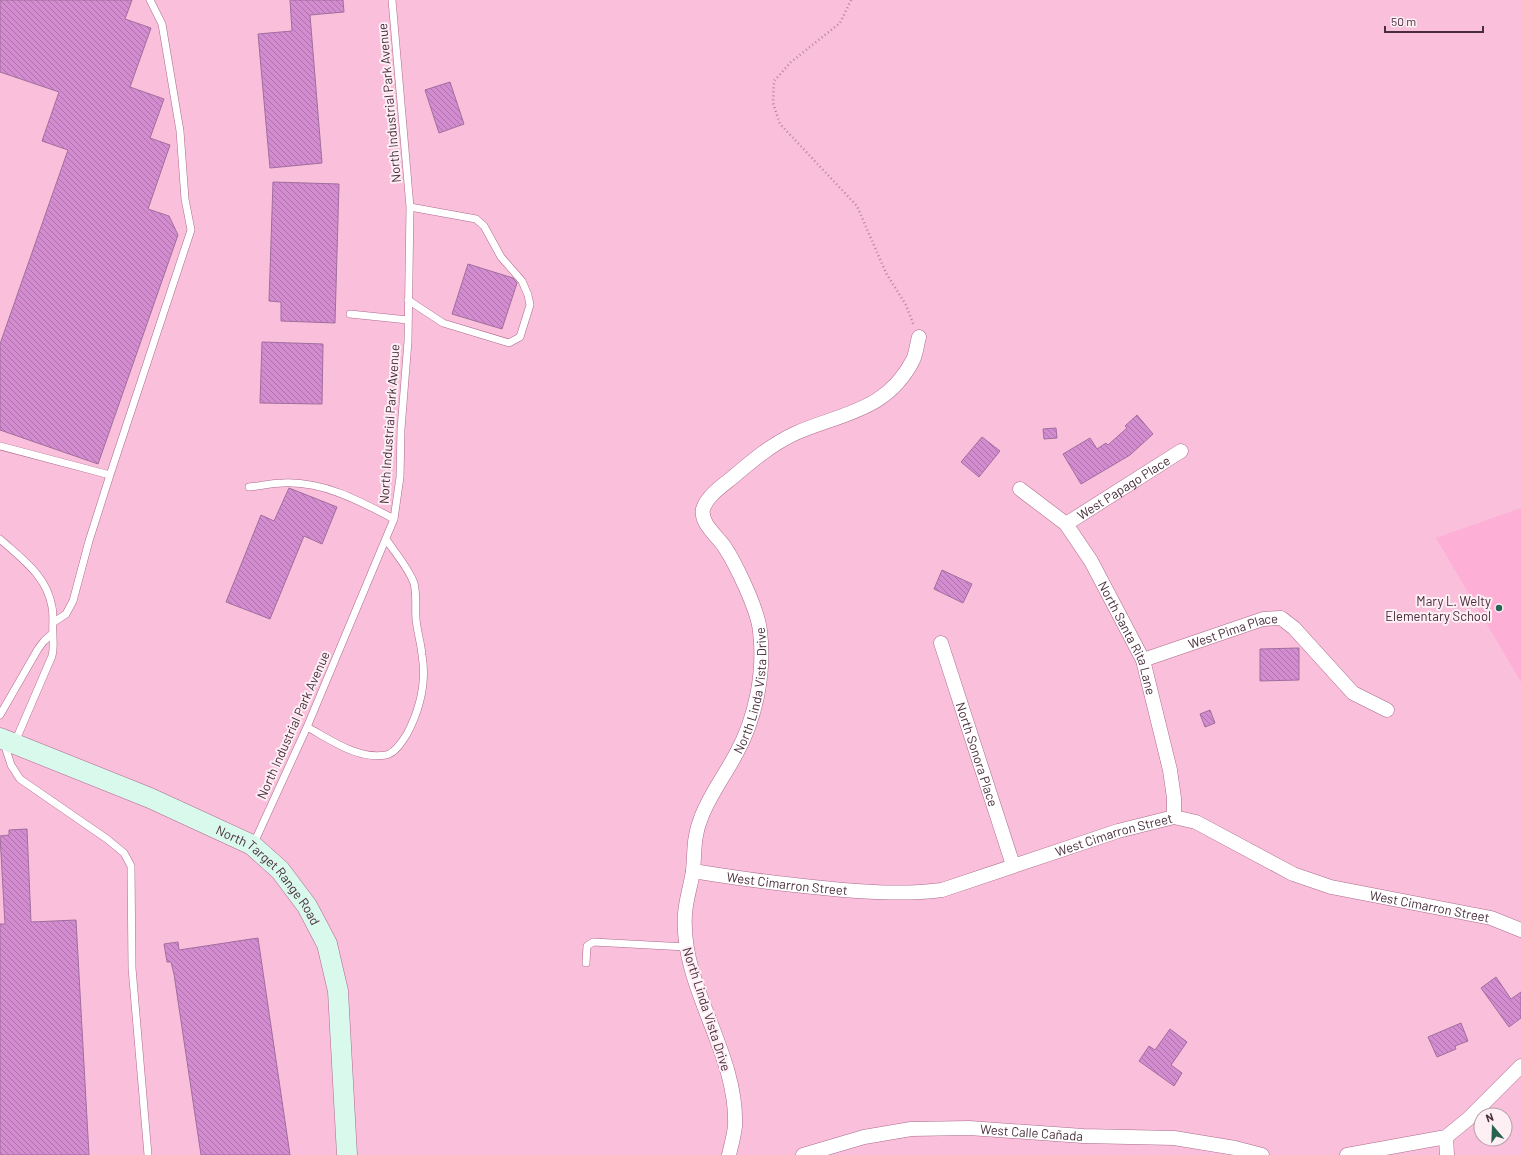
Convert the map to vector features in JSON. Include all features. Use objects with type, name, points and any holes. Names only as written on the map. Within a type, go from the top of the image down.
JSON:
[{"type":"street","name":"North Linda Vista Drive","points":[[729,1155],[735,1128],[729,1077],[687,954],[684,932],[685,911],[693,870],[693,843],[701,817],[737,752],[753,714],[761,665],[760,628],[746,589],[725,547],[706,523],[702,515],[704,506],[716,492],[765,449],[796,433],[859,410],[881,400],[897,383],[913,360],[919,337]]},
{"type":"street","name":"West Papago Place","points":[[1066,524],[1181,451]]},
{"type":"street","name":"North Santa Rita Lane","points":[[1020,489],[1066,524],[1091,561],[1143,660],[1170,770],[1174,798],[1174,818]]},
{"type":"street","name":"West Pima Place","points":[[1143,660],[1263,619],[1281,618],[1294,628],[1353,693],[1387,710]]},
{"type":"street","name":"North Sonora Place","points":[[941,643],[1013,865]]},
{"type":"street","name":"North Target Range Road","points":[[5,741],[150,798],[252,846],[285,876],[307,906],[327,944],[338,991],[347,1155]]},
{"type":"street","name":"West Cimarron Street","points":[[693,870],[753,881],[846,890],[913,894],[942,890],[1118,831],[1174,818],[1196,822],[1293,874],[1331,887],[1491,918],[1521,930]]},
{"type":"street","points":[[1347,1155],[1446,1137],[1468,1119],[1521,1066]]},
{"type":"street","name":"West Calle Cañada","points":[[803,1155],[864,1137],[911,1129],[961,1128],[1082,1136],[1174,1138],[1262,1155]]},
{"type":"street","points":[[1446,1137],[1447,1155]]},
{"type":"lane","points":[[54,622],[66,614],[73,601],[89,541],[110,475],[192,230],[185,199],[180,131],[162,24],[150,0]]},
{"type":"lane","name":"North Industrial Park Avenue","points":[[252,846],[307,727],[394,519],[400,477],[408,320],[410,207],[392,0]]},
{"type":"lane","points":[[408,300],[443,323],[509,343],[520,337],[530,304],[526,288],[522,281],[501,256],[484,226],[476,219],[410,207]]},
{"type":"lane","points":[[350,314],[408,320]]},
{"type":"lane","points":[[0,446],[110,475]]},
{"type":"lane","points":[[249,488],[283,483],[308,484],[343,494],[394,519]]},
{"type":"lane","points":[[0,539],[33,568],[46,586],[52,605],[54,622],[52,634],[54,645],[52,656],[5,741],[11,764],[20,779],[107,839],[124,853],[131,866],[132,968],[148,1155]]},
{"type":"lane","points":[[307,727],[345,747],[373,756],[388,755],[401,744],[415,719],[423,694],[424,675],[416,619],[416,597],[414,583],[386,539]]},
{"type":"lane","points":[[0,716],[38,649],[52,634]]},
{"type":"lane","points":[[586,963],[587,946],[593,942],[686,947]]},
{"type":"path","points":[[850,0],[840,23],[790,62],[774,81],[773,104],[780,124],[857,206],[886,273],[906,304],[919,337]]},
{"type":"shaded area","name":"Mary L. Welty Elementary School","points":[[1521,508],[1521,682],[1436,538]]},
{"type":"building","points":[[0,0],[132,0],[125,19],[151,28],[130,87],[164,99],[150,138],[170,145],[148,209],[169,216],[178,235],[98,464],[0,430],[0,344],[68,150],[42,141],[59,92],[0,72]]},
{"type":"building","points":[[290,0],[343,0],[344,12],[310,15],[322,163],[270,168],[258,34],[292,31]]},
{"type":"building","points":[[450,82],[464,124],[439,133],[425,90]]},
{"type":"building","points":[[273,182],[339,184],[335,323],[281,321],[281,302],[269,301]]},
{"type":"building","points":[[468,264],[513,278],[517,283],[502,329],[452,314]]},
{"type":"building","points":[[262,342],[323,344],[322,404],[260,403]]},
{"type":"building","points":[[1137,415],[1153,434],[1130,455],[1081,484],[1063,454],[1090,438],[1097,449],[1106,443],[1108,445],[1127,428],[1125,426]]},
{"type":"building","points":[[1056,428],[1057,438],[1044,439],[1043,429]]},
{"type":"building","points":[[982,437],[1000,451],[979,477],[961,462]]},
{"type":"building","points":[[289,488],[337,507],[322,544],[304,536],[270,619],[226,602],[261,515],[274,521]]},
{"type":"building","points":[[942,570],[972,584],[963,603],[934,589]]},
{"type":"building","points":[[1299,648],[1299,680],[1260,681],[1260,649]]},
{"type":"building","points":[[1210,710],[1215,723],[1205,727],[1200,714]]},
{"type":"building","points":[[27,829],[31,922],[76,920],[89,1155],[0,1155],[0,924],[5,924],[0,836],[9,835],[9,830]]},
{"type":"building","points":[[258,938],[290,1155],[201,1155],[174,974],[171,962],[167,962],[164,944],[178,942],[179,950]]},
{"type":"building","points":[[1496,977],[1511,999],[1521,992],[1521,1018],[1509,1027],[1481,988]]},
{"type":"building","points":[[1461,1023],[1468,1041],[1455,1046],[1456,1049],[1437,1057],[1428,1037]]},
{"type":"building","points":[[1170,1029],[1187,1042],[1171,1065],[1182,1073],[1174,1086],[1139,1061],[1149,1046],[1155,1050]]},
{"type":"place","name":"Mary L. Welty Elementary School","points":[[1499,608]]}]
